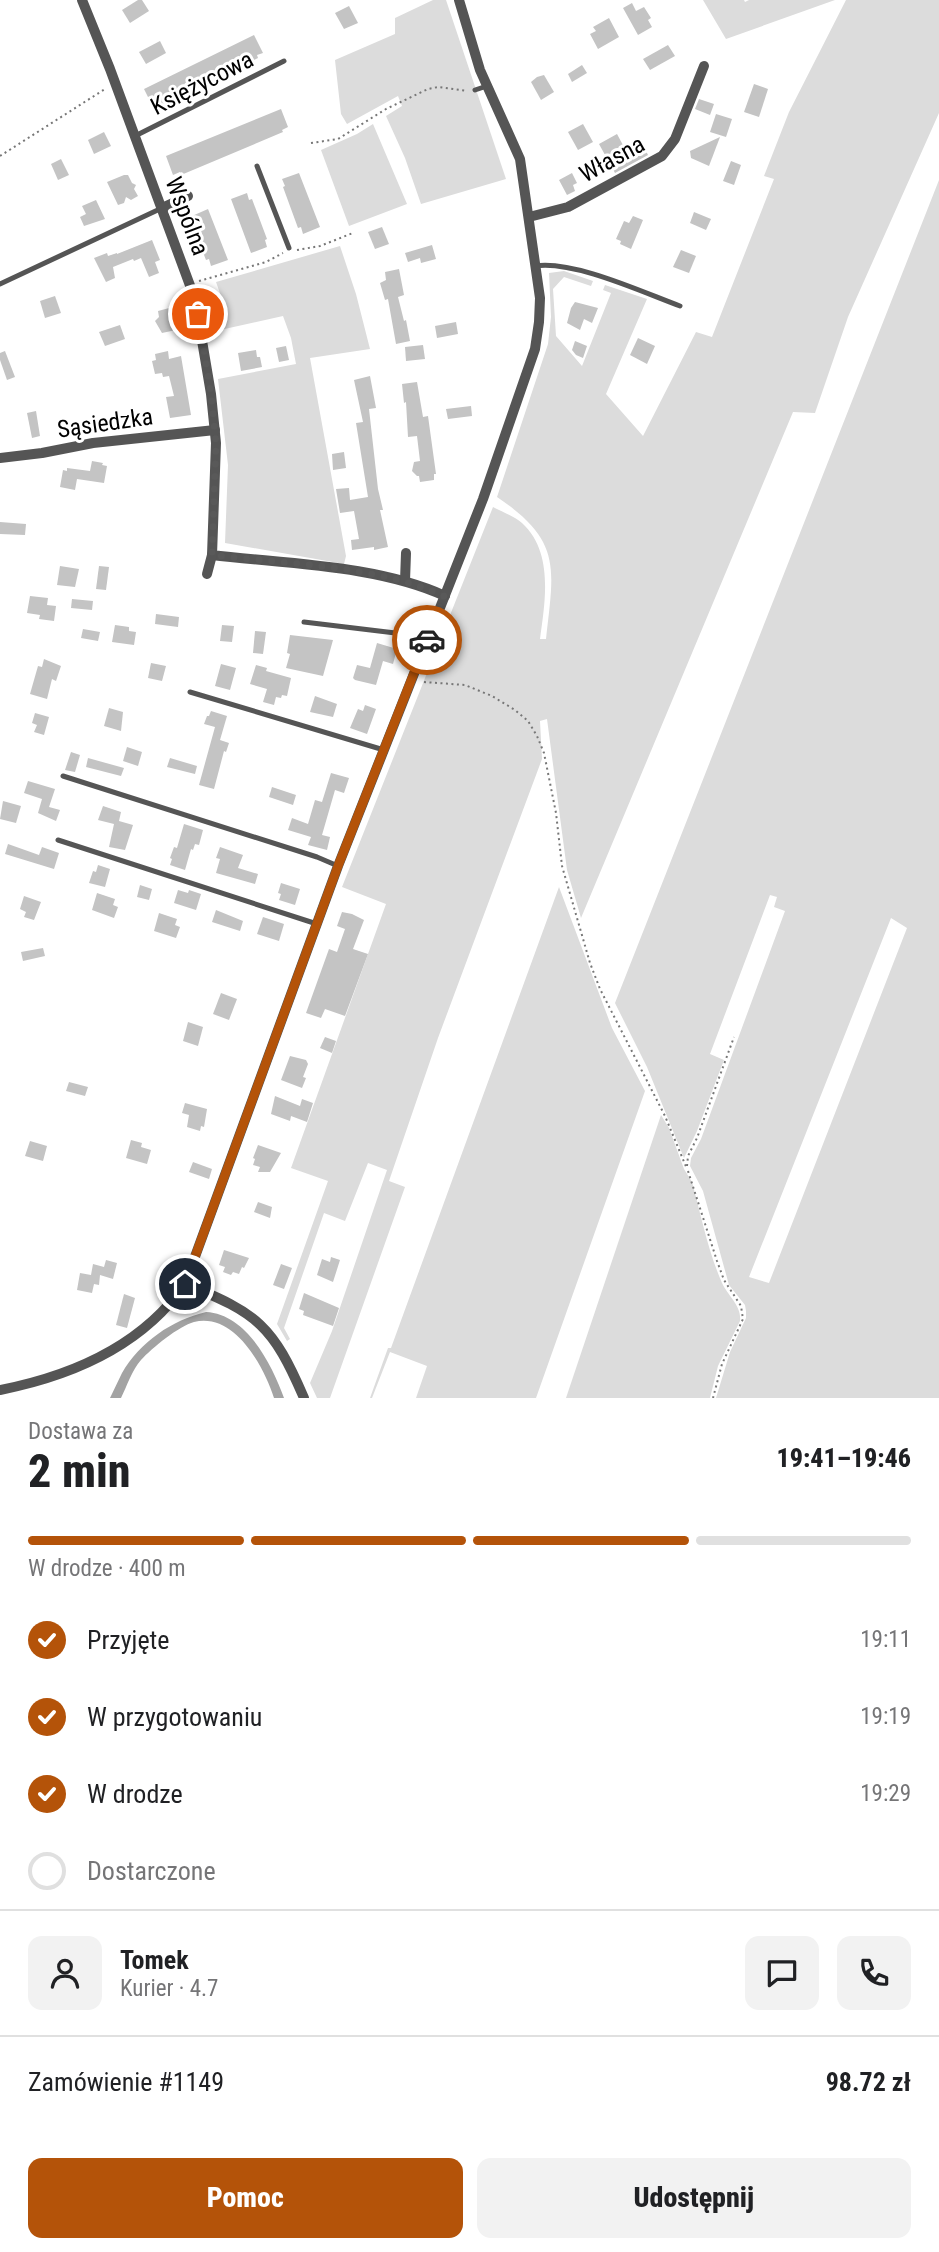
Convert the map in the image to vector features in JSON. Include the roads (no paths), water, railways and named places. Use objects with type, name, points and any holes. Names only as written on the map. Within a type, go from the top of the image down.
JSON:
[{"type":"street","name":"Wspólna","points":[[82,0],[190,284],[202,337],[215,429],[216,472],[212,555],[207,574]]},
{"type":"street","points":[[0,1390],[49,1379],[93,1361],[141,1330],[176,1298],[185,1284],[338,866],[483,499],[535,349],[540,298],[520,159],[487,86],[459,0]]},
{"type":"street","name":"Własna","points":[[528,217],[568,207],[662,156],[675,139],[704,66]]},
{"type":"street","points":[[162,208],[188,196]]},
{"type":"street","name":"Sąsiedzka","points":[[0,458],[93,443],[215,429]]},
{"type":"street","points":[[405,581],[406,553]]},
{"type":"street","points":[[212,555],[376,574],[405,581],[444,596]]},
{"type":"street","points":[[185,1284],[226,1301],[255,1318],[270,1333],[281,1350],[304,1398]]},
{"type":"lane","name":"Księżycowa","points":[[135,136],[284,61]]},
{"type":"lane","points":[[475,90],[487,86]]},
{"type":"lane","points":[[257,166],[289,248]]},
{"type":"lane","points":[[0,284],[162,208]]},
{"type":"lane","points":[[535,266],[550,264],[573,268],[680,306]]},
{"type":"lane","points":[[304,622],[412,635],[427,640]]},
{"type":"lane","points":[[190,692],[384,751]]},
{"type":"lane","points":[[63,776],[338,866]]},
{"type":"lane","points":[[58,840],[317,924]]}]
